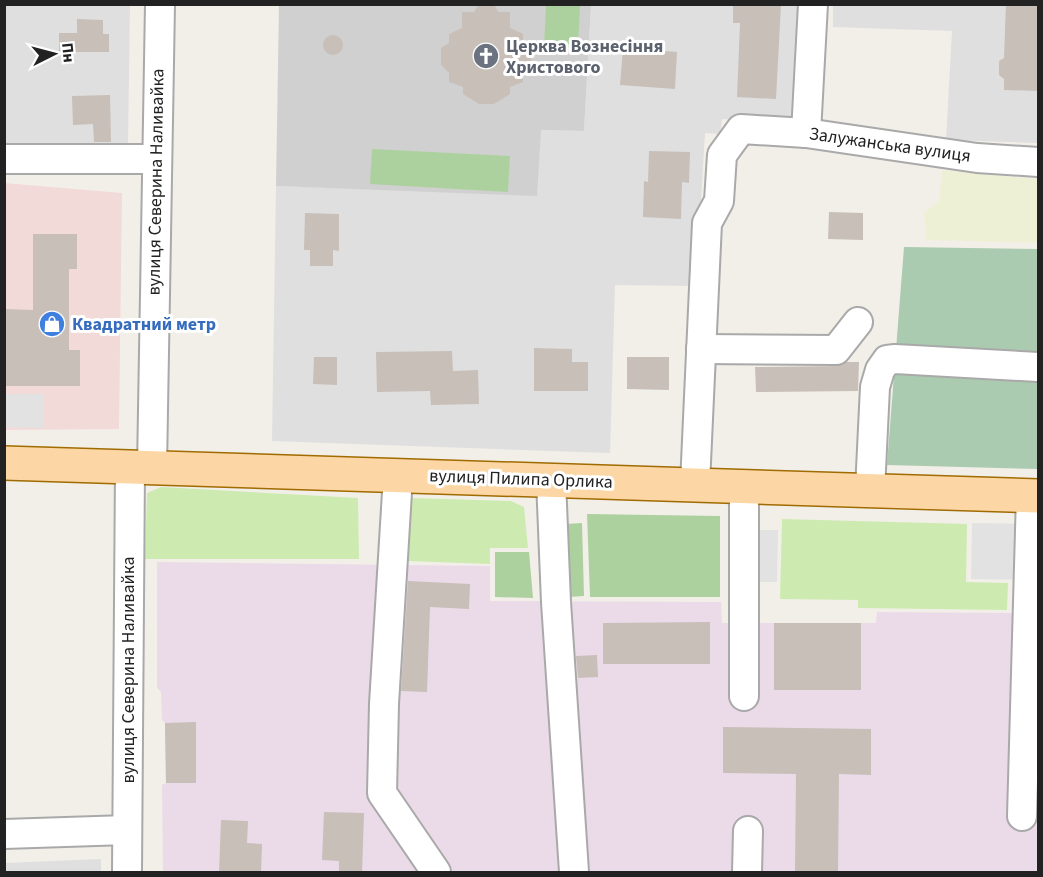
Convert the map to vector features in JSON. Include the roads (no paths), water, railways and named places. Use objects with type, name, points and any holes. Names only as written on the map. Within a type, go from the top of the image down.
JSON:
[{"type":"main road","name":"вулиця Пилипа Орлика","points":[[4,463],[1035,495]]},
{"type":"street","name":"вулиця Северина Наливайка","points":[[127,873],[141,467],[156,159],[160,4]]},
{"type":"street","points":[[806,133],[813,4]]},
{"type":"street","name":"Залужанська вулиця","points":[[701,349],[707,222],[719,201],[722,155],[741,129],[806,133],[977,158],[1038,162]]},
{"type":"street","points":[[4,159],[156,159]]},
{"type":"street","points":[[695,484],[701,349],[836,350],[858,322]]},
{"type":"street","points":[[870,490],[875,387],[880,370],[887,360],[1038,367]]},
{"type":"street","points":[[398,476],[384,704],[382,793],[436,873]]},
{"type":"street","points":[[551,480],[556,602],[574,873]]},
{"type":"street","points":[[744,485],[744,696]]},
{"type":"street","points":[[1022,816],[1035,495]]},
{"type":"street","points":[[4,834],[127,830]]},
{"type":"street","points":[[747,873],[748,831]]},
{"type":"place","name":"Церква Вознесіння Христового","points":[[486,56]]},
{"type":"place","name":"Квадратний метр","points":[[52,324]]}]
